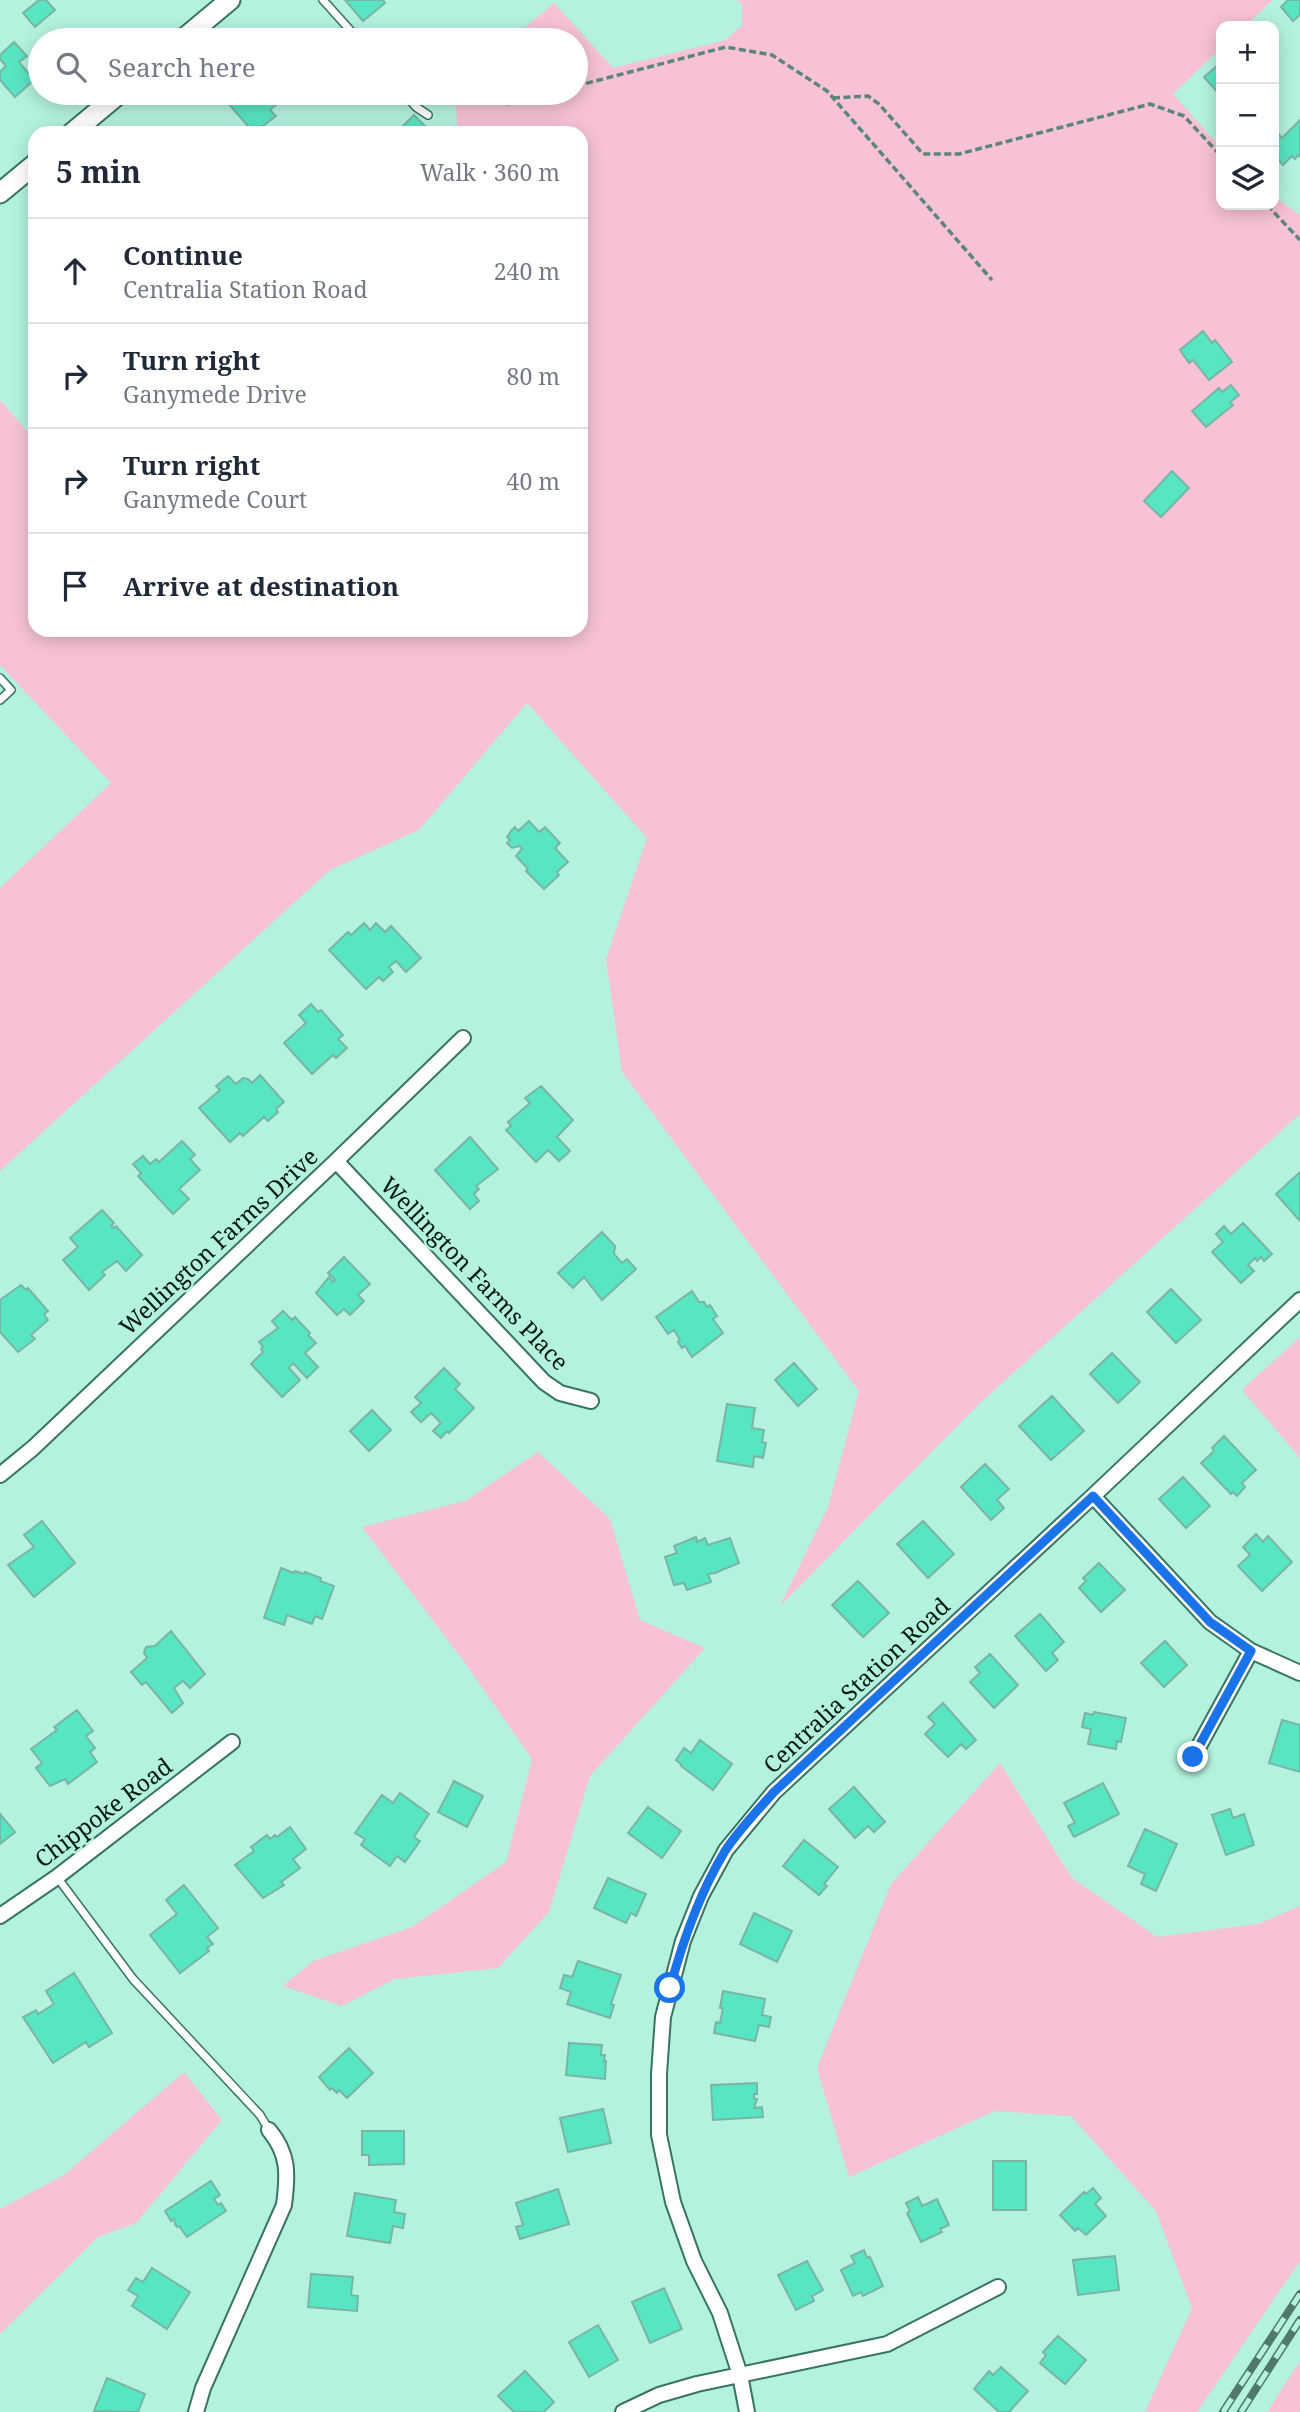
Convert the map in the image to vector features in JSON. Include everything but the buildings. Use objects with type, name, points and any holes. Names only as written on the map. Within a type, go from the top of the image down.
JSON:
[{"type":"street","points":[[196,28],[230,0]]},
{"type":"street","points":[[80,126],[106,105]]},
{"type":"street","points":[[0,193],[28,176]]},
{"type":"street","name":"Wellington Farms Drive","points":[[0,1475],[33,1448],[463,1038]]},
{"type":"street","name":"Wellington Farms Place","points":[[337,1161],[544,1382],[560,1393],[591,1401]]},
{"type":"street","name":"Centralia Station Road","points":[[747,2412],[740,2375],[720,2312],[694,2261],[673,2202],[659,2135],[663,2017],[683,1941],[701,1896],[726,1850],[774,1792],[1300,1300]]},
{"type":"street","points":[[1093,1496],[1210,1622],[1251,1651],[1300,1673]]},
{"type":"street","points":[[1193,1757],[1251,1651]]},
{"type":"street","name":"Chippoke Road","points":[[0,1916],[57,1877],[232,1742]]},
{"type":"street","points":[[196,2412],[203,2388],[284,2205],[287,2183],[285,2159],[282,2145],[269,2130]]},
{"type":"street","points":[[623,2412],[659,2395],[887,2344],[998,2287]]},
{"type":"lane","points":[[323,0],[348,28]]},
{"type":"lane","points":[[414,105],[428,115]]},
{"type":"lane","points":[[0,678],[11,690],[0,700]]},
{"type":"lane","points":[[57,1877],[133,1979],[260,2115],[269,2130]]},
{"type":"path","points":[[588,83],[726,47],[772,55],[827,91],[992,280]]},
{"type":"path","points":[[833,98],[868,96],[923,154],[959,154],[1150,104],[1184,116],[1216,151]]},
{"type":"path","points":[[1272,210],[1300,240]]},
{"type":"shaded area","points":[[737,0],[1273,0],[1250,21],[1216,21],[1216,53],[1173,94],[1216,142],[1216,210],[1279,210],[1279,200],[1300,215],[1300,1114],[979,1404],[780,1606],[828,1507],[859,1391],[622,1072],[606,959],[647,838],[527,703],[419,830],[330,870],[0,1171],[0,888],[111,783],[0,665],[0,400],[28,432],[28,637],[588,637],[588,126],[457,126],[456,105],[588,105],[588,40],[613,68],[726,40],[742,25],[742,5]]},
{"type":"shaded area","points":[[554,3],[577,28],[524,28]]},
{"type":"shaded area","points":[[1300,1337],[1300,1458],[1242,1390]]},
{"type":"shaded area","points":[[538,1452],[610,1519],[640,1620],[705,1648],[590,1776],[549,1912],[498,1968],[395,1979],[342,2006],[283,1986],[313,1961],[412,1927],[506,1862],[532,1759],[465,1663],[362,1527],[465,1501]]},
{"type":"shaded area","points":[[1000,1763],[1072,1878],[1157,1937],[1258,1924],[1300,1906],[1300,2261],[1197,2412],[1145,2412],[1192,2308],[1156,2211],[1071,2116],[995,2111],[849,2177],[817,2068],[891,1884]]},
{"type":"shaded area","points":[[184,2072],[222,2120],[136,2223],[98,2237],[0,2334],[0,2209],[64,2175]]},
{"type":"shaded area","points":[[1300,2361],[1300,2412],[1267,2412]]},
{"type":"railway","points":[[1223,2412],[1300,2294]]},
{"type":"railway","points":[[1241,2412],[1300,2320]]},
{"type":"route","points":[[670,1988],[683,1941],[701,1896],[726,1850],[746,1823],[774,1792],[1093,1496],[1210,1622],[1251,1651],[1193,1757]]}]
